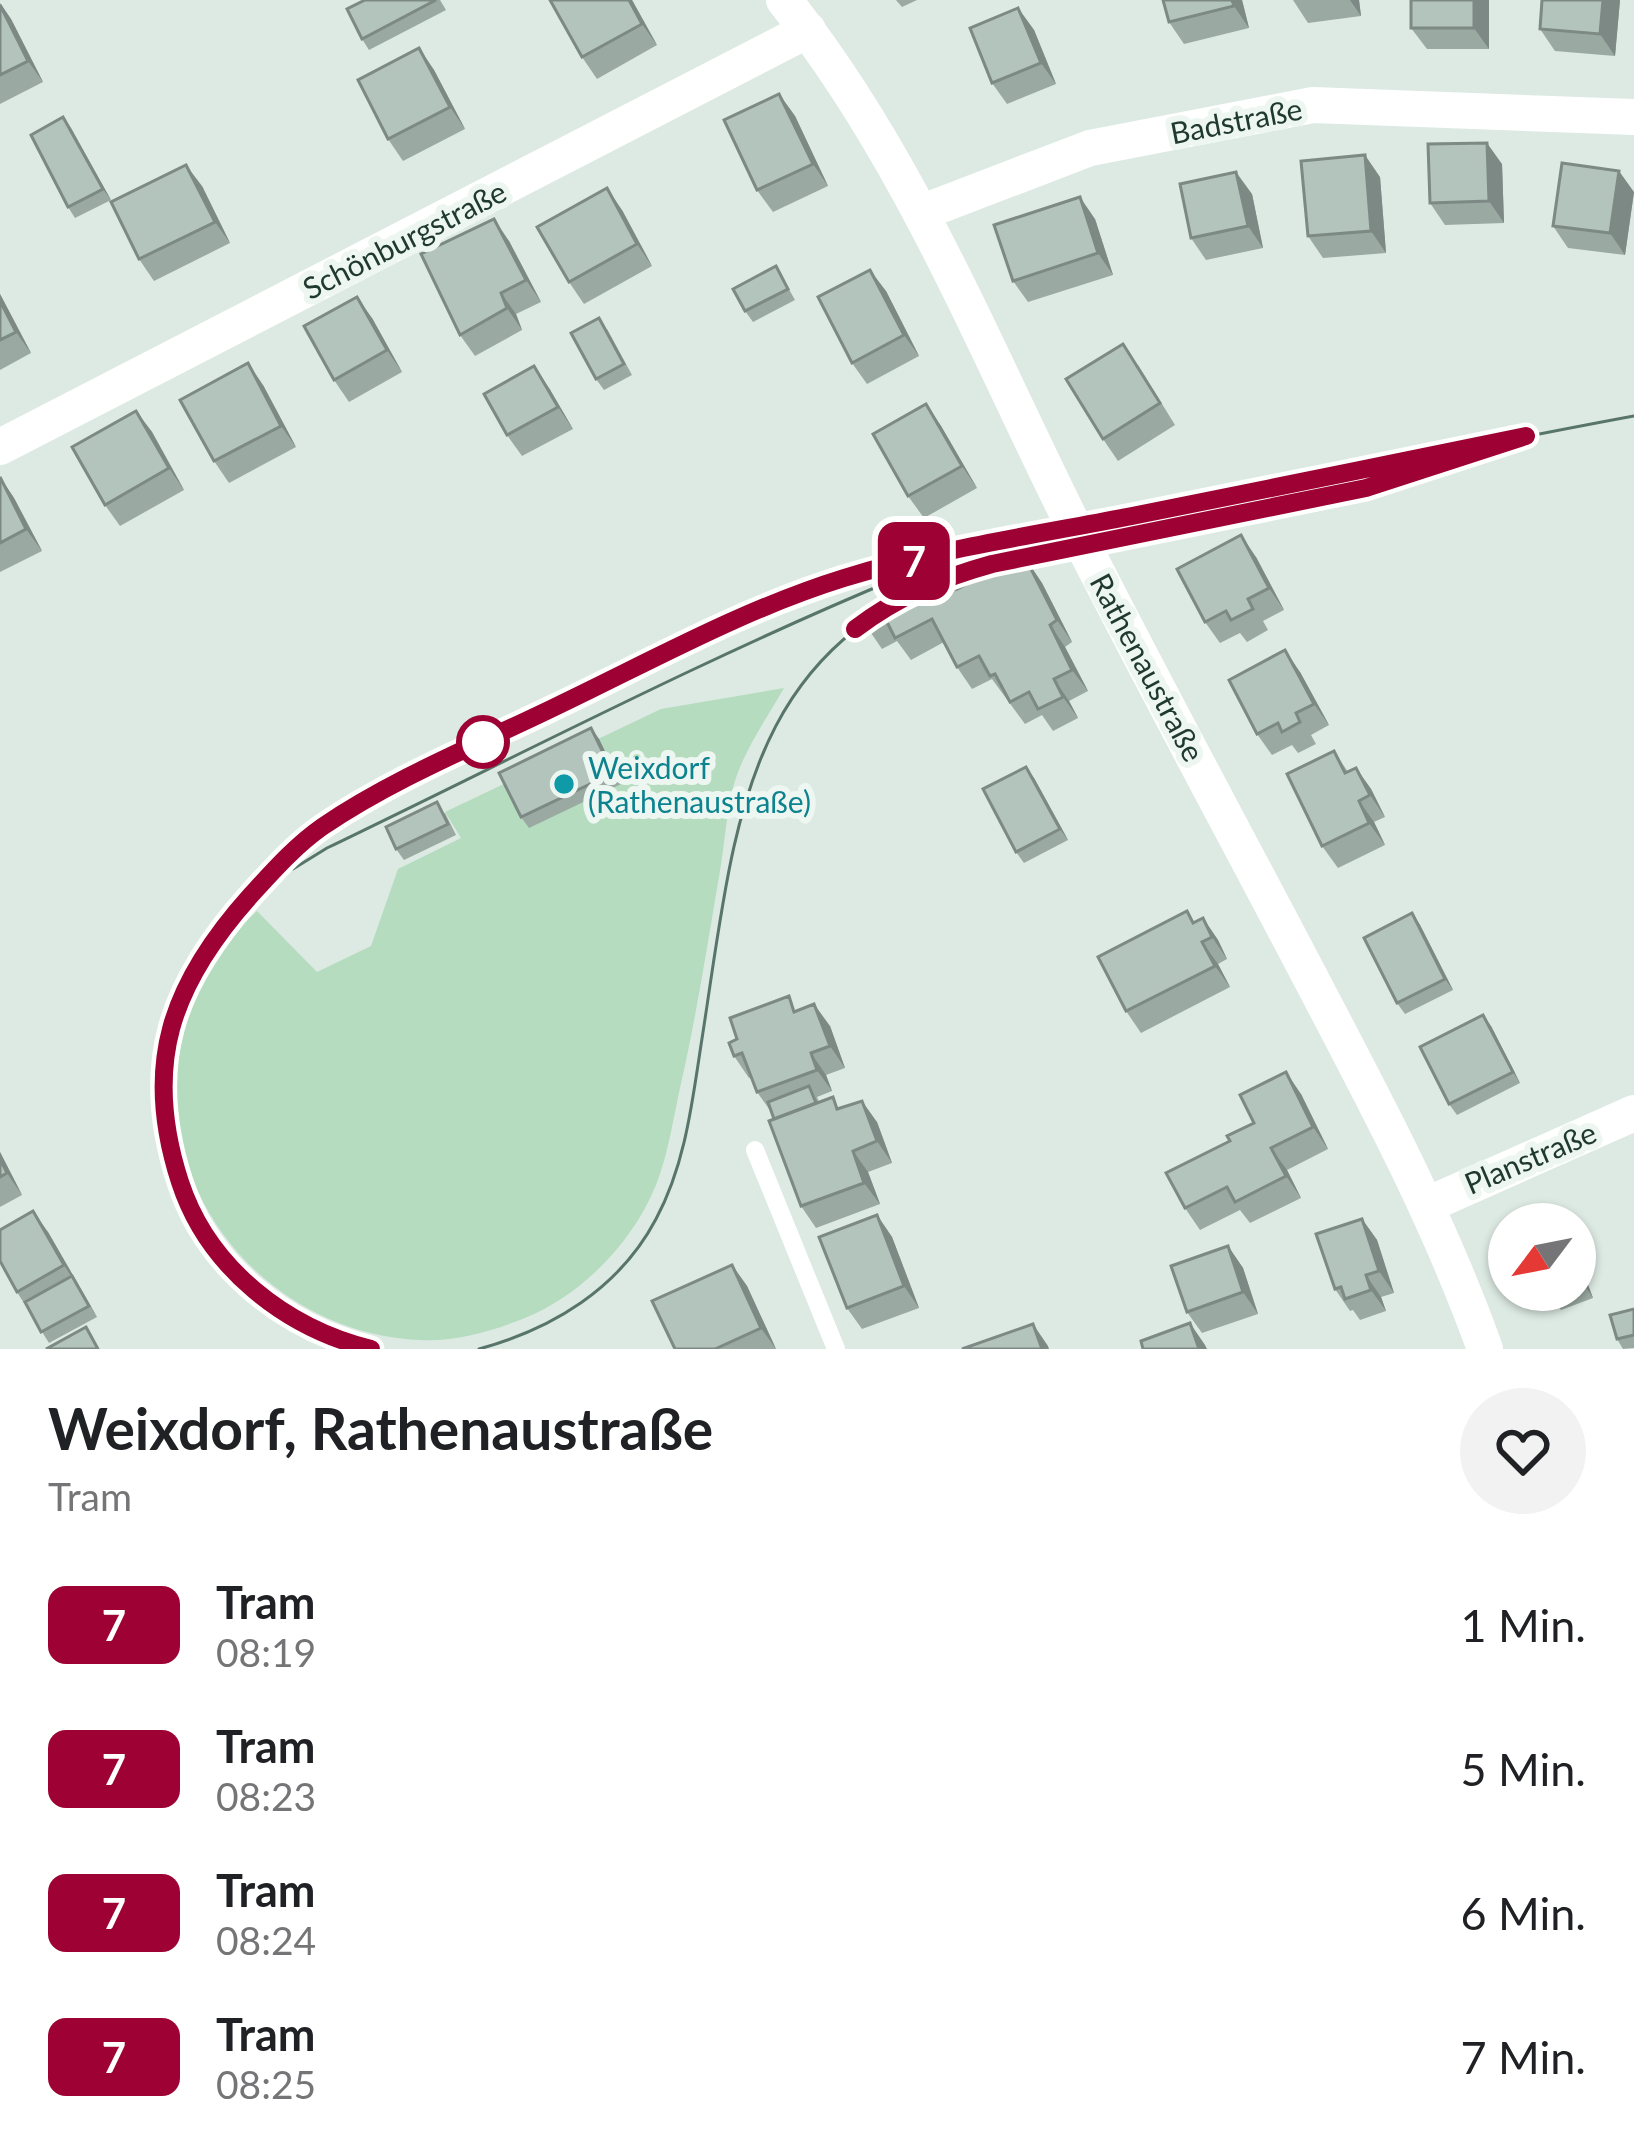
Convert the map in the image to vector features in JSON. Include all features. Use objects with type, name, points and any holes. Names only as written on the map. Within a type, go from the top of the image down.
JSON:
[{"type":"street","name":"Rathenaustraße","points":[[784,0],[808,30],[923,212],[1074,527],[1427,1204],[1485,1349]]},
{"type":"street","name":"Schönburgstraße","points":[[0,447],[808,30]]},
{"type":"street","name":"Badstraße","points":[[923,212],[1090,148],[1313,105],[1634,117]]},
{"type":"street","name":"Planstraße","points":[[1427,1204],[1634,1113]]},
{"type":"lane","points":[[755,1150],[836,1349]]},
{"type":"green space","points":[[784,688],[734,784],[667,1150],[646,1206],[619,1246],[585,1281],[546,1308],[500,1327],[447,1339],[365,1332],[316,1313],[272,1284],[234,1248],[205,1205],[185,1157],[176,1105],[180,1050],[191,1010],[206,974],[228,941],[257,911],[317,972],[371,946],[398,869],[461,838],[445,812],[661,709]]},
{"type":"building","points":[[365,0],[436,0],[362,39],[347,9]]},
{"type":"building","points":[[550,0],[629,0],[642,24],[582,57]]},
{"type":"building","points":[[1163,0],[1232,0],[1234,6],[1169,22]]},
{"type":"building","points":[[1411,0],[1474,0],[1474,28],[1411,28]]},
{"type":"building","points":[[1542,0],[1603,0],[1600,34],[1540,29]]},
{"type":"building","points":[[0,5],[28,61],[0,75]]},
{"type":"building","points":[[1018,8],[1041,63],[992,83],[970,28]]},
{"type":"building","points":[[419,48],[450,107],[388,139],[358,80]]},
{"type":"building","points":[[779,94],[813,164],[757,190],[724,120]]},
{"type":"building","points":[[63,117],[103,189],[68,207],[31,135]]},
{"type":"building","points":[[1487,143],[1489,201],[1430,203],[1428,144]]},
{"type":"building","points":[[1365,155],[1371,231],[1308,236],[1301,161]]},
{"type":"building","points":[[1562,163],[1619,171],[1610,233],[1553,226]]},
{"type":"building","points":[[186,165],[215,222],[139,259],[111,202]]},
{"type":"building","points":[[1236,172],[1248,226],[1191,238],[1180,184]]},
{"type":"building","points":[[607,188],[637,244],[569,282],[537,227]]},
{"type":"building","points":[[1080,197],[1098,253],[1013,281],[994,225]]},
{"type":"building","points":[[494,219],[526,280],[501,293],[507,308],[460,335],[421,254]]},
{"type":"building","points":[[776,266],[788,289],[745,311],[733,289]]},
{"type":"building","points":[[870,270],[904,335],[852,363],[818,297]]},
{"type":"building","points":[[357,297],[387,350],[334,380],[304,326]]},
{"type":"building","points":[[0,301],[16,332],[0,340]]},
{"type":"building","points":[[599,318],[624,364],[596,379],[571,333]]},
{"type":"building","points":[[1123,344],[1160,403],[1103,439],[1066,379]]},
{"type":"building","points":[[248,363],[281,426],[214,461],[180,400]]},
{"type":"building","points":[[534,366],[558,407],[507,435],[484,394]]},
{"type":"building","points":[[926,404],[962,466],[908,496],[873,434]]},
{"type":"building","points":[[136,411],[169,468],[105,505],[72,447]]},
{"type":"building","points":[[0,477],[26,529],[0,543]]},
{"type":"building","points":[[1241,535],[1269,588],[1248,599],[1253,609],[1231,620],[1226,611],[1205,622],[1177,569]]},
{"type":"building","points":[[1019,558],[1027,561],[1057,620],[1050,625],[1072,670],[1054,679],[1063,697],[1038,709],[1029,692],[1010,702],[979,656],[957,667],[932,619],[895,638],[885,618],[867,627],[870,615],[944,577],[957,580],[957,589]]},
{"type":"building","points":[[1285,650],[1314,704],[1296,713],[1300,722],[1282,732],[1278,723],[1257,734],[1229,680]]},
{"type":"building","name":"Weixdorf (Rathenaustraße)","points":[[591,728],[613,773],[521,817],[499,773]]},
{"type":"building","points":[[1334,751],[1345,773],[1356,768],[1370,795],[1359,801],[1369,823],[1322,846],[1287,774]]},
{"type":"building","points":[[1026,767],[1060,829],[1016,852],[983,789]]},
{"type":"building","points":[[437,802],[448,824],[396,849],[386,827]]},
{"type":"building","points":[[1187,911],[1193,923],[1203,918],[1212,937],[1202,942],[1215,966],[1126,1011],[1098,957]]},
{"type":"building","points":[[1412,913],[1445,979],[1397,1003],[1364,938]]},
{"type":"building","points":[[789,996],[794,1012],[814,1004],[830,1046],[811,1053],[817,1070],[757,1092],[742,1053],[734,1056],[729,1043],[737,1039],[730,1018]]},
{"type":"building","points":[[1483,1015],[1513,1072],[1449,1104],[1420,1047]]},
{"type":"building","points":[[1286,1072],[1313,1127],[1271,1148],[1286,1176],[1235,1202],[1227,1187],[1185,1208],[1166,1173],[1230,1141],[1227,1136],[1254,1123],[1240,1095]]},
{"type":"building","points":[[809,1086],[816,1103],[774,1119],[768,1102]]},
{"type":"building","points":[[833,1097],[837,1109],[862,1101],[877,1141],[853,1151],[864,1183],[801,1206],[769,1121]]},
{"type":"building","points":[[33,1211],[64,1265],[17,1292],[0,1261],[0,1230]]},
{"type":"building","points":[[877,1215],[904,1286],[847,1308],[819,1237]]},
{"type":"building","points":[[1362,1219],[1379,1271],[1366,1275],[1371,1290],[1345,1299],[1341,1287],[1335,1289],[1316,1234]]},
{"type":"building","points":[[1228,1246],[1243,1292],[1187,1312],[1171,1266]]},
{"type":"building","points":[[732,1265],[761,1328],[715,1349],[675,1349],[652,1301]]},
{"type":"building","points":[[72,1276],[89,1306],[41,1332],[25,1302]]},
{"type":"building","points":[[1634,1309],[1634,1335],[1617,1339],[1610,1315]]},
{"type":"building","points":[[1190,1323],[1199,1349],[1143,1349],[1141,1341]]},
{"type":"building","points":[[1033,1324],[1042,1349],[962,1349]]},
{"type":"building","points":[[86,1327],[98,1349],[46,1349]]},
{"type":"tram line","points":[[371,1349],[339,1339],[279,1308],[229,1265],[208,1239],[178,1178],[163,1097],[172,1025],[202,958],[252,894],[319,829],[436,762],[733,621],[842,579],[955,549],[1634,416]]},
{"type":"tram line","name":"7","points":[[371,1349],[302,1324],[238,1276],[206,1234],[183,1191],[164,1117],[169,1037],[199,959],[218,931],[317,830],[352,807],[681,646],[774,602],[848,577],[1526,436],[1366,488],[946,577],[914,591],[855,629]]},
{"type":"tram line","points":[[479,1349],[532,1330],[581,1303],[623,1266],[656,1219],[686,1134],[742,814],[765,748],[798,689],[845,638],[909,596],[992,564],[1366,488],[1399,477]]},
{"type":"tram line","points":[[293,869],[610,709],[898,578]]},
{"type":"place","name":"Weixdorf (Rathenaustraße)","points":[[564,784]]}]
